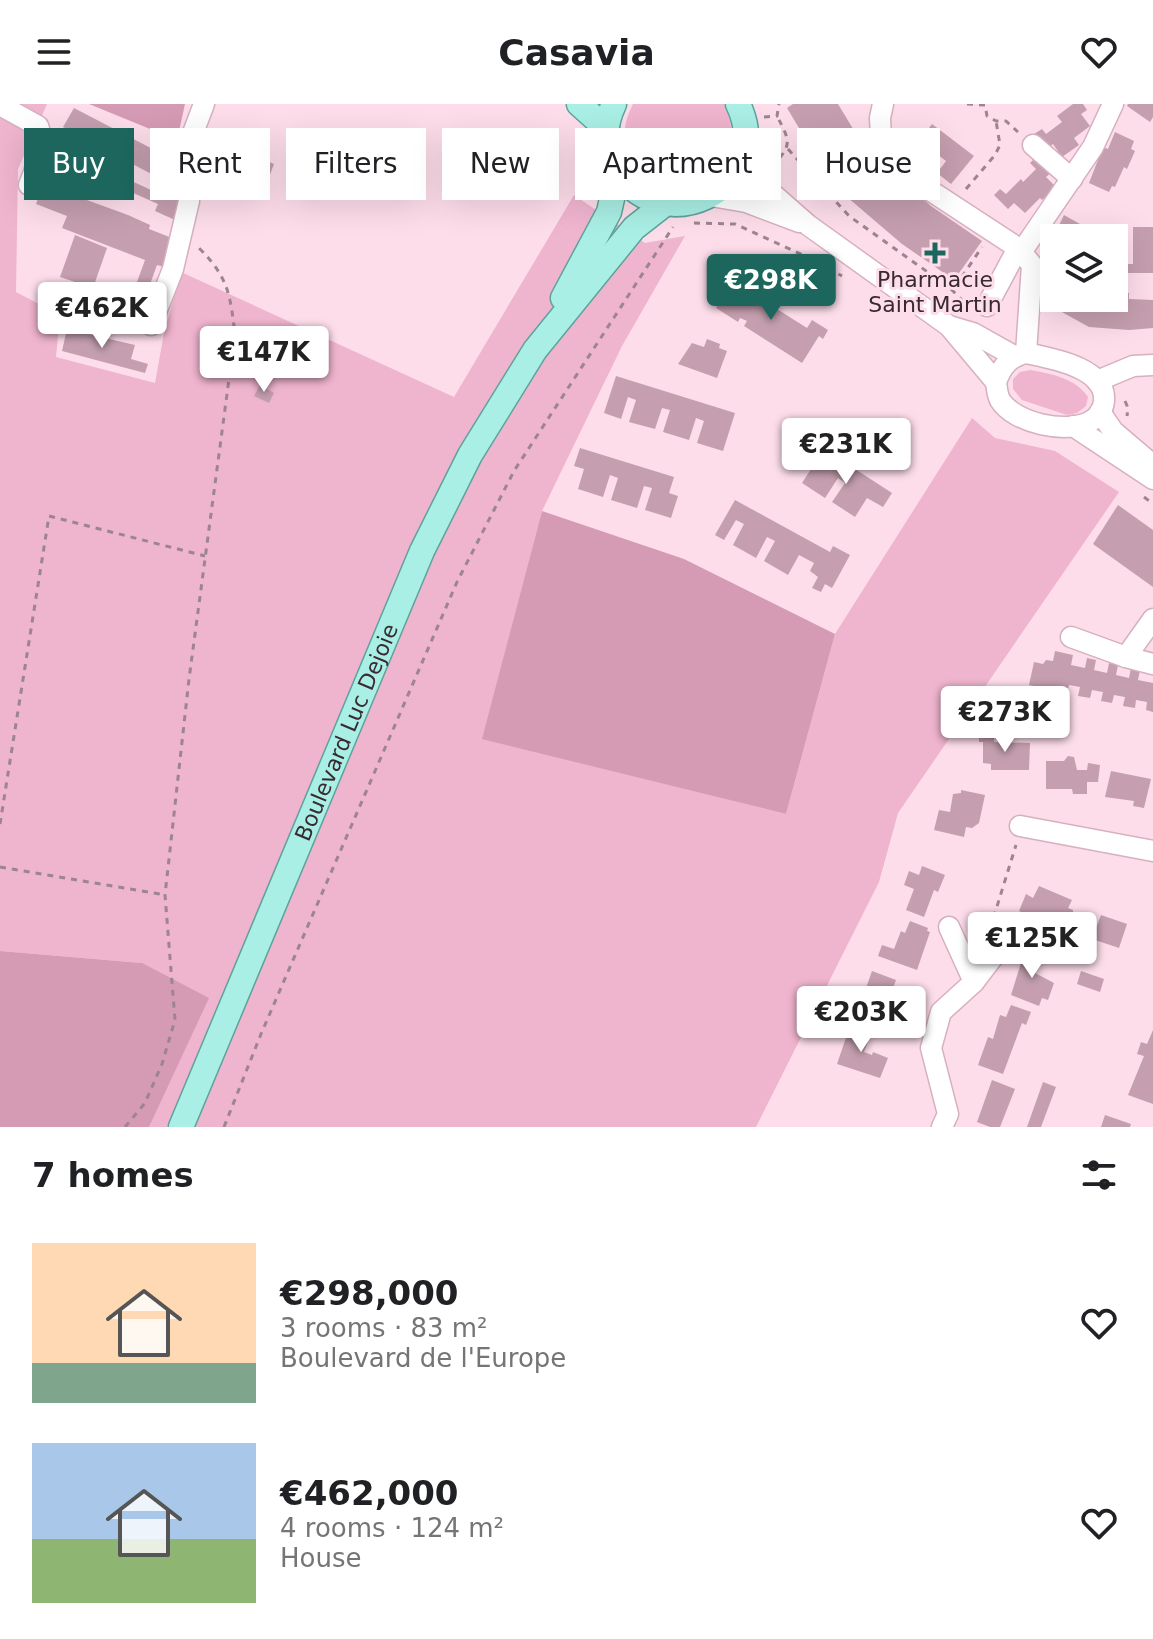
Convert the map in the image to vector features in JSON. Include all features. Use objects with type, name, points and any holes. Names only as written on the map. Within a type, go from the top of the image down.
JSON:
[{"type":"main road","points":[[579,104],[606,128]]},
{"type":"main road","points":[[607,128],[614,104]]},
{"type":"main road","points":[[738,104],[746,128]]},
{"type":"main road","name":"Boulevard Luc Dejoie","points":[[181,1127],[422,551],[470,455],[535,350],[609,212],[612,200]]},
{"type":"main road","points":[[652,200],[674,208],[699,200]]},
{"type":"main road","name":"Boulevard Luc Dejoie","points":[[535,350],[634,228],[674,208]]},
{"type":"street","points":[[151,325],[173,269],[189,201],[188,169],[193,133],[204,104]]},
{"type":"street","points":[[881,128],[883,104]]},
{"type":"street","points":[[981,310],[1093,147],[1113,104]]},
{"type":"street","points":[[0,105],[39,128]]},
{"type":"street","points":[[1033,145],[1072,179]]},
{"type":"street","points":[[940,197],[1020,250],[1032,265],[1033,278],[1020,354],[1000,372],[996,382]]},
{"type":"street","points":[[734,200],[808,225]]},
{"type":"street","points":[[780,200],[808,225],[949,326],[996,382],[1001,402],[1011,412],[1033,421],[1073,426],[1092,421],[1100,412],[1103,394],[1097,381],[1088,373],[1061,361],[1020,354],[949,326]]},
{"type":"street","points":[[1097,381],[1133,366],[1153,365]]},
{"type":"street","points":[[1100,412],[1113,431],[1153,465]]},
{"type":"street","points":[[1073,426],[1148,487]]},
{"type":"street","points":[[1126,657],[1153,619]]},
{"type":"street","points":[[1071,637],[1153,664]]},
{"type":"street","points":[[1020,826],[1153,851]]},
{"type":"street","points":[[949,927],[974,982]]},
{"type":"street","points":[[942,1127],[948,1114],[931,1048],[941,1012],[974,982],[995,941]]},
{"type":"path","points":[[967,104],[985,105],[987,116],[996,121],[1006,121],[1033,145]]},
{"type":"path","points":[[777,116],[789,138],[788,149],[781,157]]},
{"type":"path","points":[[953,205],[995,155],[1000,145],[996,121]]},
{"type":"path","points":[[788,149],[849,216],[981,310]]},
{"type":"path","points":[[224,1127],[261,1034],[457,582],[514,471],[674,208],[695,224],[735,224],[814,260],[852,283]]},
{"type":"path","points":[[125,1127],[145,1103],[162,1064],[175,1020],[165,895],[235,334],[230,291],[210,259],[182,231]]},
{"type":"path","points":[[955,287],[992,231]]},
{"type":"path","points":[[1148,487],[1153,504]]},
{"type":"path","points":[[0,824],[49,516],[205,556]]},
{"type":"path","points":[[995,941],[1020,826]]},
{"type":"path","points":[[0,867],[165,895]]},
{"type":"shaded area","points":[[0,104],[47,104],[36,128],[24,128],[24,156],[18,169],[16,292],[60,315],[56,357],[155,383],[164,333],[181,272],[454,397],[574,195],[575,200],[581,200],[645,243],[685,236],[622,346],[542,511],[483,738],[786,814],[835,634],[972,418],[995,438],[1055,451],[1119,492],[898,813],[879,882],[756,1127],[149,1127],[157,1108],[142,963],[0,951]]},
{"type":"shaded area","points":[[89,104],[185,104],[180,128],[150,129]]},
{"type":"shaded area","points":[[633,104],[724,104],[730,128],[625,128]]},
{"type":"shaded area","points":[[1030,370],[1055,375],[1077,385],[1088,397],[1086,406],[1077,413],[1067,415],[1022,400],[1013,389],[1013,379],[1020,372]]},
{"type":"shaded area","points":[[542,511],[684,559],[835,634],[786,814],[482,739]]},
{"type":"shaded area","points":[[0,951],[142,963],[209,998],[149,1127],[0,1127]]},
{"type":"building","points":[[793,104],[838,104],[853,128],[799,128],[787,108]]},
{"type":"building","points":[[1073,104],[1083,104],[1087,110],[1081,114],[1090,126],[1074,138],[1079,145],[1062,157],[1053,144],[1046,150],[1034,134],[1042,129],[1046,134],[1062,122],[1057,116]]},
{"type":"building","points":[[1153,104],[1150,122],[1127,106]]},
{"type":"building","points":[[74,108],[112,128],[65,128]]},
{"type":"building","points":[[940,130],[974,156],[951,184],[940,175],[940,169],[946,161],[940,156]]},
{"type":"building","points":[[1115,132],[1134,141],[1131,149],[1135,151],[1127,169],[1124,167],[1115,187],[1112,186],[1109,192],[1089,183],[1103,147],[1108,149]]},
{"type":"building","points":[[134,139],[150,148],[150,173],[134,165]]},
{"type":"building","points":[[1036,157],[1052,172],[1046,177],[1056,187],[1025,213],[1014,203],[1008,209],[994,195],[1000,189],[1006,194],[1021,179],[1023,182],[1036,169],[1030,163]]},
{"type":"building","points":[[134,182],[150,189],[150,200],[181,200],[175,220],[155,211],[158,204],[134,193]]},
{"type":"building","points":[[37,200],[87,200],[150,225],[149,229],[172,238],[164,267],[157,265],[149,287],[137,282],[145,260],[62,228],[67,216],[36,204]]},
{"type":"building","points":[[851,200],[924,200],[982,241],[954,280],[902,244]]},
{"type":"building","points":[[1064,215],[1080,224],[1060,224]]},
{"type":"building","points":[[1133,227],[1153,227],[1153,273],[1128,273],[1128,264],[1133,264]]},
{"type":"building","points":[[75,235],[107,248],[93,288],[60,277]]},
{"type":"building","points":[[733,281],[807,328],[812,320],[828,330],[823,339],[819,336],[802,363],[744,326],[747,321],[740,318],[738,322],[716,308]]},
{"type":"building","points":[[1128,293],[1129,299],[1153,300],[1153,328],[1089,327],[1062,312],[1128,312]]},
{"type":"building","points":[[124,299],[154,306],[152,314],[119,307]]},
{"type":"building","points":[[67,329],[135,345],[131,359],[148,364],[145,373],[62,351]]},
{"type":"building","points":[[707,339],[720,344],[719,348],[727,351],[717,378],[678,364],[692,343],[704,347]]},
{"type":"building","points":[[616,376],[735,413],[723,451],[697,443],[704,421],[696,418],[689,440],[663,432],[670,410],[662,408],[655,429],[629,422],[636,400],[628,397],[621,419],[604,413]]},
{"type":"building","points":[[260,385],[274,393],[269,403],[254,396]]},
{"type":"building","points":[[580,448],[674,477],[669,493],[678,496],[671,518],[645,510],[652,488],[644,486],[637,508],[611,500],[618,478],[610,475],[603,497],[578,489],[584,469],[574,466]]},
{"type":"building","points":[[832,454],[892,493],[883,507],[867,498],[855,517],[832,502],[845,483],[838,478],[825,498],[802,483],[815,463],[823,469]]},
{"type":"building","points":[[735,500],[830,552],[833,546],[850,555],[832,588],[825,584],[821,592],[812,588],[818,577],[810,571],[814,563],[799,555],[788,575],[764,561],[775,541],[767,537],[756,558],[733,545],[744,524],[736,520],[724,540],[715,535]]},
{"type":"building","points":[[1118,505],[1153,530],[1153,587],[1093,544]]},
{"type":"building","points":[[1055,651],[1073,655],[1071,665],[1085,668],[1087,658],[1096,660],[1094,670],[1107,673],[1109,663],[1118,665],[1116,675],[1129,678],[1131,668],[1140,670],[1138,680],[1153,683],[1153,712],[1146,710],[1147,702],[1136,700],[1135,708],[1123,706],[1125,697],[1114,695],[1112,703],[1101,701],[1103,692],[1092,690],[1090,698],[1078,696],[1080,687],[1069,685],[1067,693],[1029,685],[1034,662],[1043,664],[1046,660],[1053,661]]},
{"type":"building","points":[[1022,701],[1038,705],[1038,726],[1021,725]]},
{"type":"building","points":[[979,734],[994,734],[994,742],[1030,743],[1029,770],[991,770],[991,764],[983,763],[983,742],[979,742]]},
{"type":"building","points":[[1068,756],[1074,757],[1077,770],[1087,770],[1088,763],[1100,765],[1098,782],[1087,782],[1087,794],[1073,794],[1072,789],[1046,789],[1046,761],[1064,761]]},
{"type":"building","points":[[1111,771],[1151,779],[1144,808],[1133,806],[1134,801],[1105,797]]},
{"type":"building","points":[[961,790],[985,795],[979,823],[972,828],[966,827],[964,837],[934,830],[939,810],[950,812],[953,794],[961,793]]},
{"type":"building","points":[[922,866],[945,875],[938,892],[934,890],[924,917],[906,910],[914,889],[904,885],[909,871],[919,875]]},
{"type":"building","points":[[1039,886],[1072,900],[1068,908],[1073,910],[1073,930],[1069,930],[1069,939],[1050,938],[1050,919],[1045,923],[1019,911],[1026,894],[1033,898]]},
{"type":"building","points":[[1101,915],[1127,924],[1119,948],[1092,939]]},
{"type":"building","points":[[910,921],[928,928],[930,932],[917,970],[878,956],[882,945],[894,949],[901,931],[905,933]]},
{"type":"building","points":[[1026,947],[1045,954],[1035,973],[1054,983],[1048,1000],[1042,998],[1039,1006],[1011,995]]},
{"type":"building","points":[[872,971],[896,980],[887,1005],[902,1010],[892,1029],[876,1023],[878,1017],[854,1008],[861,990],[865,991]]},
{"type":"building","points":[[1081,971],[1104,979],[1100,992],[1077,984]]},
{"type":"building","points":[[1011,1005],[1031,1012],[1026,1025],[1022,1023],[1003,1074],[978,1065],[988,1037],[993,1039],[1000,1015],[1006,1017]]},
{"type":"building","points":[[850,1026],[871,1034],[864,1052],[888,1058],[880,1078],[837,1064]]},
{"type":"building","points":[[1153,1030],[1153,1104],[1128,1095],[1144,1056],[1137,1054],[1141,1042],[1147,1044]]},
{"type":"building","points":[[992,1080],[1015,1089],[1000,1127],[977,1122]]},
{"type":"building","points":[[1043,1082],[1056,1087],[1041,1127],[1027,1127]]},
{"type":"building","points":[[1105,1115],[1131,1124],[1130,1127],[1101,1127]]},
{"type":"place","name":"Pharmacie Saint Martin","points":[[935,253]]}]
